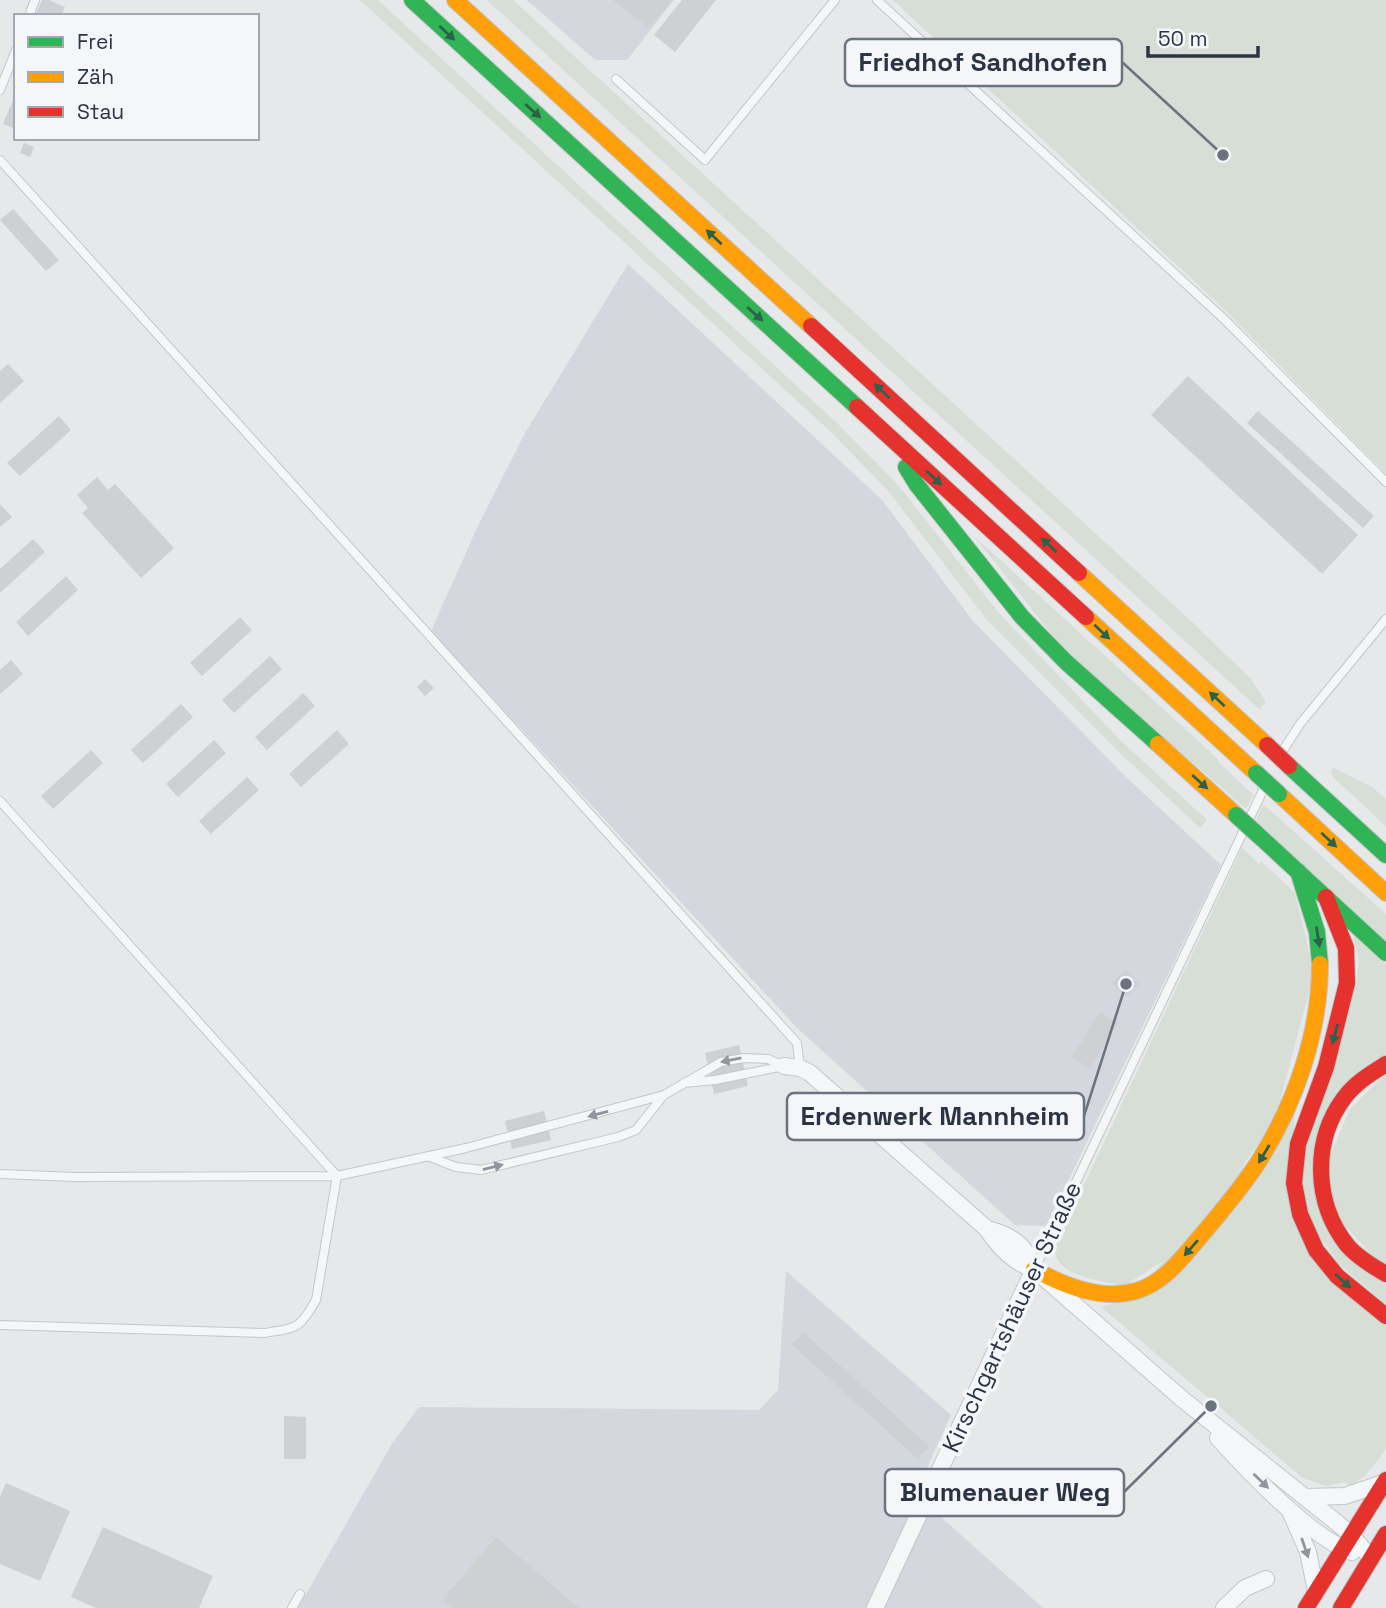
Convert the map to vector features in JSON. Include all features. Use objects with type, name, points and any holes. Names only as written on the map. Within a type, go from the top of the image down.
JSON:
[{"type":"main road","points":[[412,0],[1386,893]]},
{"type":"main road","points":[[456,0],[1386,855]]},
{"type":"main road","points":[[884,432],[916,485],[1022,617],[1066,662],[1386,953]]},
{"type":"main road","points":[[1034,1269],[1066,1285],[1096,1292],[1138,1290],[1161,1278],[1180,1261],[1258,1163],[1278,1130],[1291,1099],[1306,1053],[1317,994],[1320,946],[1316,924],[1298,872]]},
{"type":"main road","points":[[1326,897],[1346,948],[1347,983],[1326,1067],[1298,1144],[1294,1183],[1300,1214],[1316,1250],[1337,1276],[1386,1316]]},
{"type":"main road","points":[[1386,1064],[1361,1080],[1333,1114],[1322,1143],[1320,1177],[1326,1209],[1339,1234],[1357,1255],[1386,1274]]},
{"type":"main road","points":[[1306,1608],[1385,1481]]},
{"type":"main road","points":[[1341,1608],[1386,1534]]},
{"type":"street","points":[[792,1067],[810,1073],[987,1229],[1001,1247],[1019,1263],[1034,1269],[1181,1398],[1306,1497],[1346,1541]]},
{"type":"street","name":"Kirschgartshäuser Straße","points":[[875,1608],[1034,1269]]},
{"type":"street","points":[[1181,1398],[1232,1454],[1289,1508],[1371,1558]]},
{"type":"street","points":[[1306,1497],[1345,1496],[1385,1481]]},
{"type":"street","points":[[1289,1508],[1308,1552],[1315,1591]]},
{"type":"street","points":[[1224,1608],[1245,1588],[1266,1580]]},
{"type":"lane","points":[[616,79],[705,160],[835,0]]},
{"type":"lane","points":[[877,0],[1224,319],[1386,482]]},
{"type":"lane","points":[[0,90],[14,55]]},
{"type":"lane","points":[[0,160],[797,1043],[792,1067]]},
{"type":"lane","name":"Kirschgartshäuser Straße","points":[[1034,1269],[1272,770],[1292,735],[1386,619]]},
{"type":"lane","points":[[0,801],[337,1176]]},
{"type":"lane","points":[[427,1156],[456,1167],[481,1170],[618,1137],[636,1130],[664,1095],[712,1065],[732,1059],[768,1059],[792,1067]]},
{"type":"lane","points":[[681,1083],[792,1067]]},
{"type":"lane","points":[[0,1174],[76,1177],[337,1176],[598,1115],[664,1095]]},
{"type":"lane","points":[[0,1325],[264,1333],[295,1328],[306,1318],[316,1300],[337,1176]]},
{"type":"lane","points":[[292,1608],[300,1594]]},
{"type":"shaded area","points":[[360,0],[378,0],[838,424],[898,485],[998,612],[1122,742],[1207,820],[1200,828],[1116,749],[987,620],[889,492],[831,432]]},
{"type":"shaded area","points":[[487,0],[513,0],[1191,621],[1251,679],[1266,702],[1259,709]]},
{"type":"shaded area","points":[[527,0],[674,0],[627,60],[595,60]]},
{"type":"shaded area","points":[[893,0],[1386,0],[1386,474],[1226,311]]},
{"type":"shaded area","points":[[628,264],[882,500],[973,621],[1127,778],[1221,865],[1046,1226],[1015,1225],[796,1027],[431,631],[476,530],[525,433]]},
{"type":"shaded area","points":[[974,536],[1218,759],[1253,795],[1246,809],[1064,650]]},
{"type":"shaded area","points":[[1332,767],[1372,787],[1386,799],[1386,826],[1335,779],[1331,774]]},
{"type":"shaded area","points":[[1263,804],[1386,914],[1386,945],[1256,820]]},
{"type":"shaded area","points":[[1242,848],[1259,864],[1262,862],[1295,893],[1314,973],[1275,1120],[1186,1246],[1124,1286],[1080,1275],[1062,1265],[1056,1257],[1055,1247]]},
{"type":"shaded area","points":[[1353,935],[1386,965],[1386,1057],[1347,1086],[1322,1123],[1315,1144],[1315,1190],[1322,1214],[1340,1246],[1365,1271],[1386,1284],[1386,1304],[1341,1266],[1319,1236],[1307,1207],[1303,1181],[1305,1148],[1325,1094],[1356,985],[1359,960]]},
{"type":"shaded area","points":[[1386,1074],[1386,1271],[1334,1213],[1329,1158],[1350,1109]]},
{"type":"shaded area","points":[[1295,1106],[1289,1202],[1386,1326],[1386,1449],[1366,1475],[1350,1486],[1345,1482],[1326,1486],[1303,1478],[1101,1307],[1132,1298]]},
{"type":"shaded area","points":[[786,1271],[951,1415],[915,1494],[1043,1608],[298,1608],[393,1442],[419,1407],[759,1410],[778,1390]]},
{"type":"building","points":[[42,0],[65,7],[62,14],[36,14]]},
{"type":"building","points":[[613,0],[672,0],[649,28]]},
{"type":"building","points":[[682,0],[716,0],[675,52],[654,35]]},
{"type":"building","points":[[14,98],[14,126],[13,128],[3,124]]},
{"type":"building","points":[[24,143],[34,147],[30,157],[20,153]]},
{"type":"building","points":[[13,209],[59,260],[46,271],[0,220]]},
{"type":"building","points":[[8,364],[24,381],[0,403],[0,371]]},
{"type":"building","points":[[1188,376],[1358,535],[1322,574],[1151,415]]},
{"type":"building","points":[[1258,411],[1374,516],[1363,528],[1247,423]]},
{"type":"building","points":[[59,416],[71,430],[20,476],[7,463]]},
{"type":"building","points":[[97,477],[108,490],[115,484],[174,548],[141,578],[82,513],[88,508],[77,495]]},
{"type":"building","points":[[0,504],[12,517],[0,527]]},
{"type":"building","points":[[33,539],[45,552],[0,593],[0,569]]},
{"type":"building","points":[[66,576],[78,590],[28,636],[16,622]]},
{"type":"building","points":[[240,617],[252,630],[202,676],[190,663]]},
{"type":"building","points":[[270,656],[282,669],[234,713],[222,700]]},
{"type":"building","points":[[11,660],[23,674],[0,694],[0,670]]},
{"type":"building","points":[[425,679],[434,688],[425,696],[417,687]]},
{"type":"building","points":[[303,693],[315,706],[267,750],[255,737]]},
{"type":"building","points":[[181,704],[193,717],[143,763],[131,750]]},
{"type":"building","points":[[337,730],[349,744],[301,787],[289,774]]},
{"type":"building","points":[[214,740],[226,753],[178,797],[166,784]]},
{"type":"building","points":[[91,750],[103,763],[53,809],[41,796]]},
{"type":"building","points":[[247,777],[259,790],[211,834],[199,821]]},
{"type":"building","points":[[1125,970],[1139,984],[1126,997],[1112,983]]},
{"type":"building","points":[[1100,1012],[1118,1023],[1090,1068],[1072,1057]]},
{"type":"building","points":[[739,1045],[748,1086],[714,1094],[705,1053]]},
{"type":"building","points":[[544,1111],[551,1140],[512,1149],[505,1121]]},
{"type":"building","points":[[803,1332],[929,1446],[918,1459],[792,1345]]},
{"type":"building","points":[[284,1416],[306,1417],[306,1459],[284,1459]]},
{"type":"building","points":[[6,1483],[70,1511],[40,1581],[0,1564],[0,1497]]},
{"type":"building","points":[[103,1527],[213,1576],[199,1608],[96,1608],[71,1597]]},
{"type":"building","points":[[496,1537],[579,1608],[453,1608],[443,1599]]},
{"type":"traffic: fast","points":[[412,0],[857,407]]},
{"type":"traffic: fast","points":[[906,467],[917,485],[1022,617],[1066,662],[1158,744]]},
{"type":"traffic: fast","points":[[1289,766],[1386,855]]},
{"type":"traffic: fast","points":[[1256,773],[1279,794]]},
{"type":"traffic: fast","points":[[1236,815],[1257,834]]},
{"type":"traffic: fast","points":[[1257,834],[1386,953]]},
{"type":"traffic: fast","points":[[1298,871],[1317,932],[1320,964]]},
{"type":"traffic: slow","points":[[455,0],[811,326]]},
{"type":"traffic: slow","points":[[1079,573],[1267,745]]},
{"type":"traffic: slow","points":[[1086,617],[1256,773]]},
{"type":"traffic: slow","points":[[1158,744],[1236,815]]},
{"type":"traffic: slow","points":[[1279,794],[1386,893]]},
{"type":"traffic: slow","points":[[1034,1269],[1083,1290],[1123,1294],[1155,1282],[1179,1261],[1246,1181],[1284,1116],[1310,1042],[1316,1016],[1320,964]]},
{"type":"traffic: jam","points":[[811,326],[1079,573]]},
{"type":"traffic: jam","points":[[857,407],[1086,617]]},
{"type":"traffic: jam","points":[[1267,745],[1289,766]]},
{"type":"traffic: jam","points":[[1326,897],[1346,948],[1347,983],[1326,1067],[1298,1144],[1294,1183],[1300,1214],[1316,1250],[1337,1276],[1386,1316]]},
{"type":"traffic: jam","points":[[1386,1064],[1369,1075],[1344,1098],[1326,1133],[1321,1172],[1328,1210],[1336,1228],[1355,1253],[1386,1274]]},
{"type":"traffic: jam","points":[[1306,1608],[1386,1480]]},
{"type":"traffic: jam","points":[[1341,1608],[1386,1534]]},
{"type":"place","name":"Friedhof Sandhofen","points":[[1223,155]]},
{"type":"place","name":"Erdenwerk Mannheim","points":[[1126,984]]},
{"type":"place","name":"Blumenauer Weg","points":[[1211,1406]]}]
